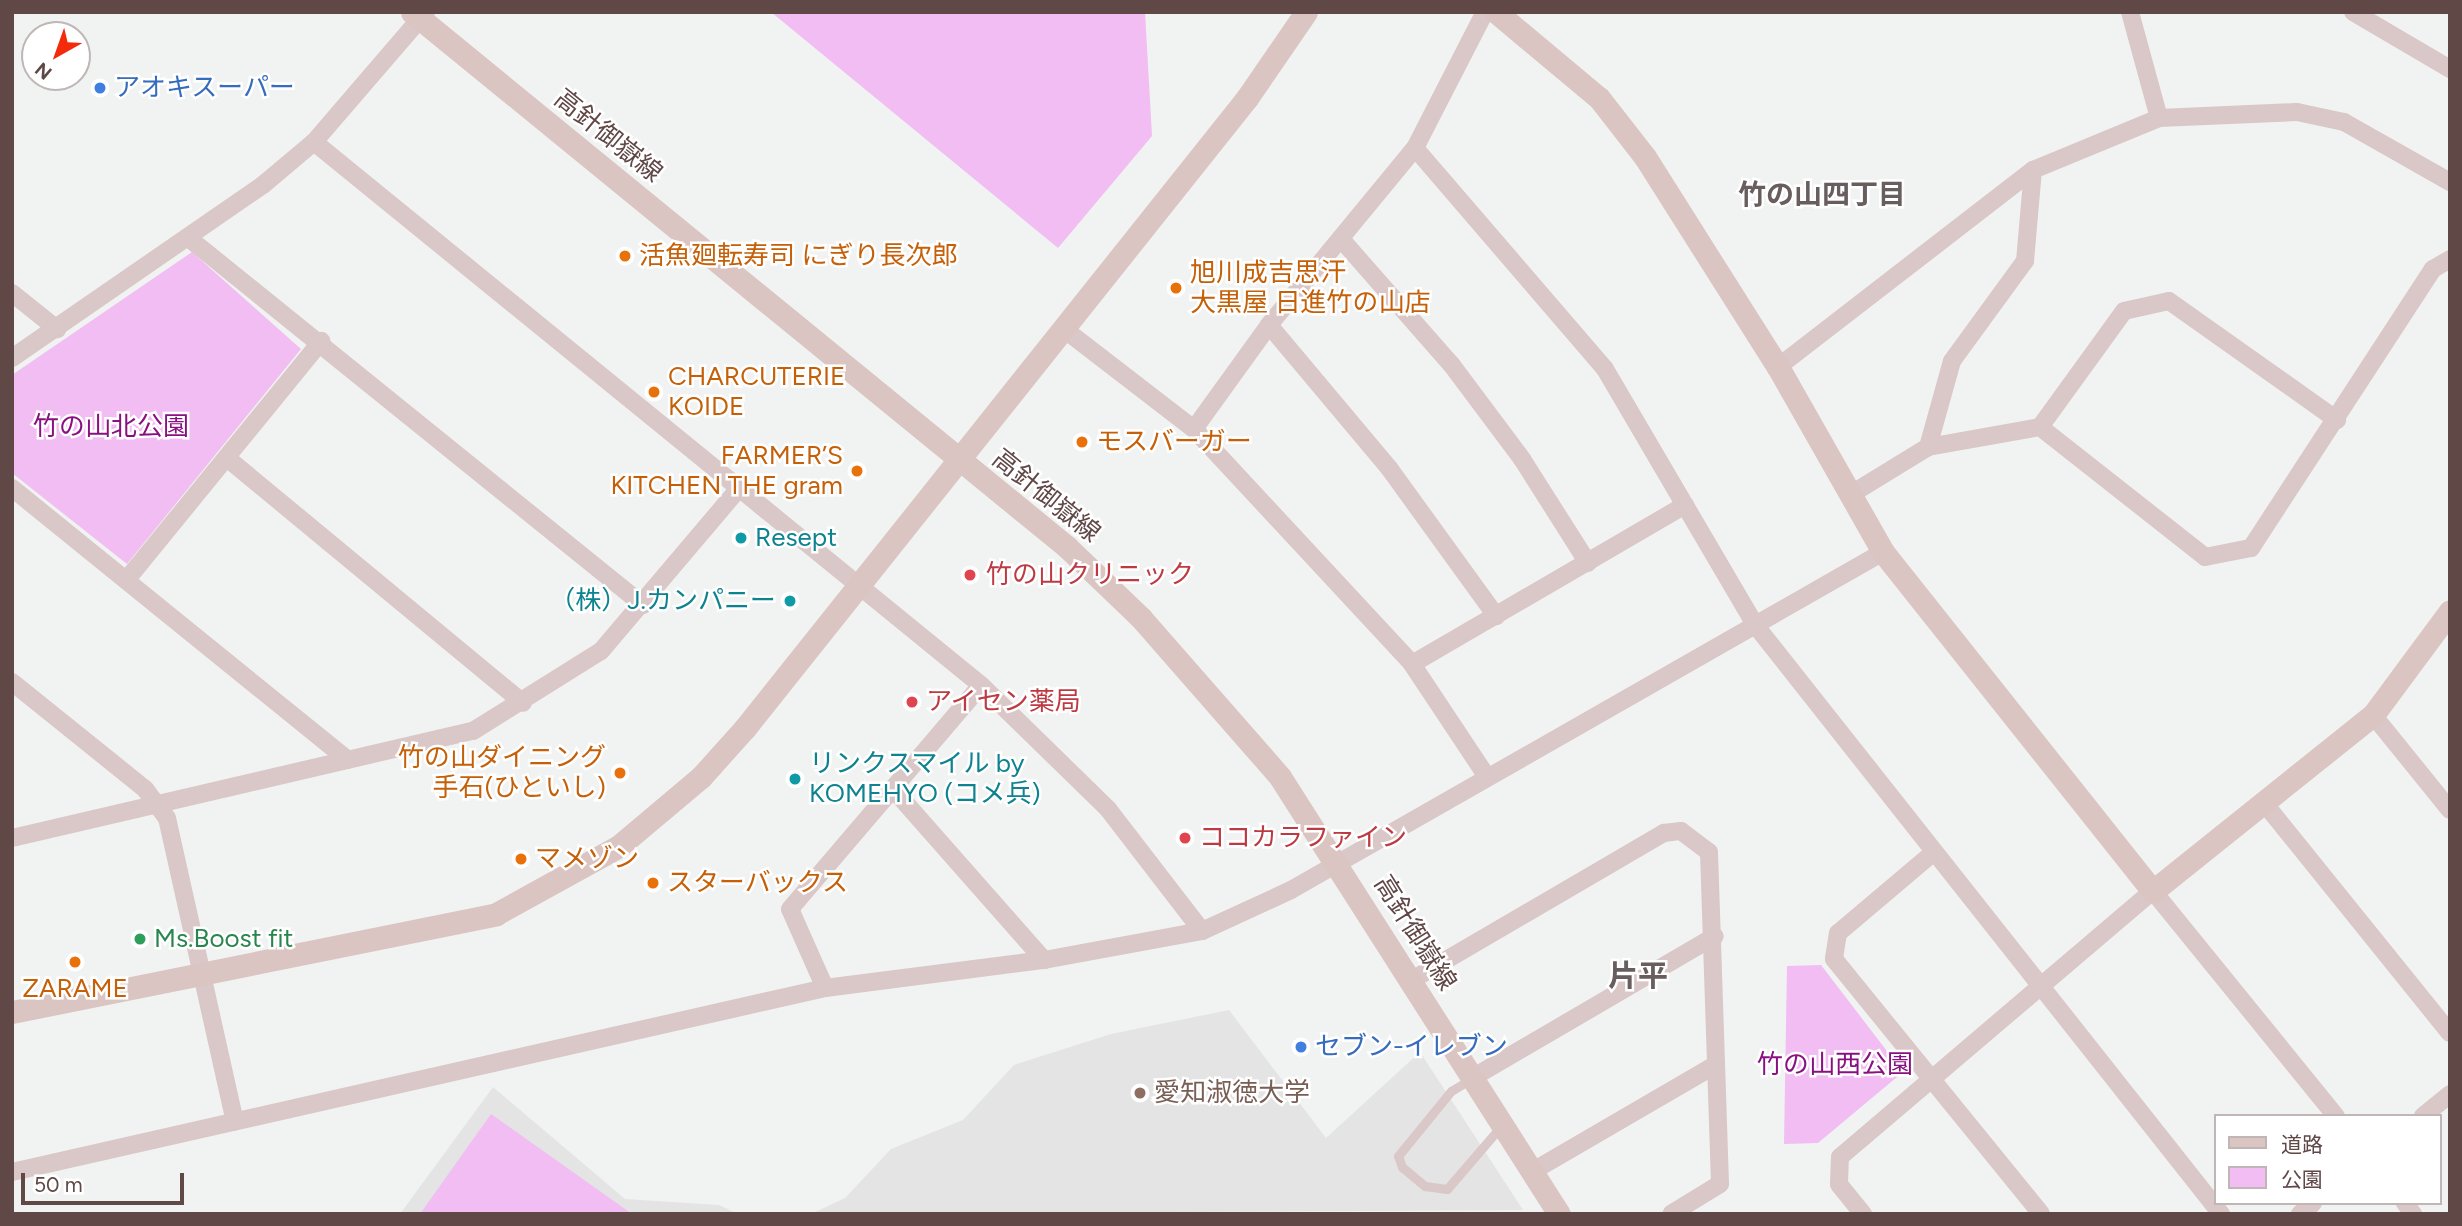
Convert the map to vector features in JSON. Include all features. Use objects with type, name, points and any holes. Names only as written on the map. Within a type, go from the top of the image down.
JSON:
[{"type":"street","points":[[12,1012],[201,969],[496,914],[562,880],[619,846],[701,777],[856,582],[1064,329],[1306,12]]},
{"type":"street","points":[[1194,429],[1269,324],[1415,148],[1485,12]]},
{"type":"street","points":[[1496,12],[1599,98],[1645,157],[1853,493],[1883,552],[2334,1114]]},
{"type":"street","points":[[2353,12],[2450,69]]},
{"type":"street","points":[[12,358],[191,240],[314,142],[420,15]]},
{"type":"street","name":"高針御嶽線","points":[[420,15],[957,461],[1067,547],[1141,618],[1247,734],[1337,862],[1559,1214]]},
{"type":"street","points":[[2137,17],[2159,118]]},
{"type":"street","points":[[1777,367],[2033,170],[2159,118],[2309,114],[2344,122],[2450,182]]},
{"type":"street","points":[[314,142],[981,685],[1108,809],[1202,931]]},
{"type":"street","points":[[1415,148],[1605,369],[1756,626],[2221,1214]]},
{"type":"street","points":[[1928,447],[1952,361],[2025,261],[2033,170]]},
{"type":"street","points":[[1340,239],[1451,364],[1522,458],[1588,563]]},
{"type":"street","points":[[191,240],[321,341],[643,605]]},
{"type":"street","points":[[2040,427],[2205,557],[2250,548],[2337,420],[2433,269],[2450,259]]},
{"type":"street","points":[[12,292],[57,329]]},
{"type":"street","points":[[1853,493],[1928,447],[2040,427],[2124,311],[2169,301],[2337,420]]},
{"type":"street","points":[[1269,324],[1390,468],[1496,616]]},
{"type":"street","points":[[1064,329],[1194,429],[1412,664],[1485,774]]},
{"type":"street","points":[[128,578],[321,341]]},
{"type":"street","points":[[227,458],[523,703]]},
{"type":"street","points":[[12,838],[473,731],[523,703],[601,651],[643,605],[740,487]]},
{"type":"street","points":[[12,488],[128,578],[348,760]]},
{"type":"street","points":[[1412,664],[1685,505]]},
{"type":"street","points":[[12,1172],[825,988],[1044,960],[1202,931],[1337,862],[1485,774],[1756,626],[1883,552]]},
{"type":"street","points":[[1863,1214],[1839,1184],[1840,1157],[1930,1074],[2374,715],[2450,611]]},
{"type":"street","points":[[12,682],[157,805],[167,818],[235,1121]]},
{"type":"street","points":[[825,988],[790,909],[981,685]]},
{"type":"street","points":[[2374,715],[2450,810]]},
{"type":"street","points":[[894,790],[1044,960]]},
{"type":"street","points":[[2265,804],[2450,1033]]},
{"type":"street","points":[[1412,980],[1664,833],[1681,831],[1709,852],[1715,936],[1715,1065],[1720,1184],[1671,1214]]},
{"type":"street","points":[[1934,852],[1838,933],[1834,959],[2041,1214]]},
{"type":"street","points":[[1472,1078],[1715,936]]},
{"type":"street","points":[[1533,1171],[1715,1065]]},
{"type":"street","points":[[2425,1114],[2450,1094]]},
{"type":"lane","points":[[1472,1078],[1451,1091],[1398,1156],[1402,1167],[1425,1186],[1447,1189],[1503,1125]]},
{"type":"shaded area","name":"愛知淑徳大学","points":[[1229,1010],[1326,1138],[1420,1052],[1523,1210],[811,1214],[845,1198],[891,1149],[963,1120],[1014,1065],[1111,1034]]},
{"type":"shaded area","points":[[493,1087],[625,1199],[719,1205],[738,1214],[400,1214]]},
{"type":"green space","points":[[771,12],[1145,12],[1152,136],[1058,248]]},
{"type":"green space","name":"竹の山北公園","points":[[192,252],[301,349],[127,564],[12,473],[12,375]]},
{"type":"green space","name":"竹の山西公園","points":[[1821,965],[1903,1072],[1818,1143],[1784,1144],[1787,966]]},
{"type":"green space","points":[[491,1114],[632,1214],[420,1214]]},
{"type":"place","name":"アオキスーパー","points":[[100,88]]},
{"type":"place","name":"活魚廻転寿司 にぎり長次郎","points":[[625,256]]},
{"type":"place","name":"旭川成吉思汗 大黒屋 日進竹の山店","points":[[1176,288]]},
{"type":"place","name":"CHARCUTERIE KOIDE","points":[[654,392]]},
{"type":"place","name":"モスバーガー","points":[[1082,442]]},
{"type":"place","name":"FARMER’S KITCHEN THE gram","points":[[857,471]]},
{"type":"place","name":"Resept","points":[[741,538]]},
{"type":"place","name":"竹の山クリニック","points":[[970,575]]},
{"type":"place","name":"（株）J.カンパニー","points":[[790,601]]},
{"type":"place","name":"アイセン薬局","points":[[912,702]]},
{"type":"place","name":"竹の山ダイニング 手石(ひといし)","points":[[620,773]]},
{"type":"place","name":"リンクスマイル by KOMEHYO (コメ兵)","points":[[795,779]]},
{"type":"place","name":"ココカラファイン","points":[[1185,838]]},
{"type":"place","name":"マメゾン","points":[[521,859]]},
{"type":"place","name":"スターバックス","points":[[653,883]]},
{"type":"place","name":"Ms.Boost fit","points":[[140,939]]},
{"type":"place","name":"ZARAME","points":[[75,962]]},
{"type":"place","name":"セブン-イレブン","points":[[1301,1047]]},
{"type":"place","name":"愛知淑徳大学","points":[[1140,1093]]},
{"type":"district","name":"竹の山四丁目","points":[[1822,194]]},
{"type":"district","name":"片平","points":[[1638,976]]}]
